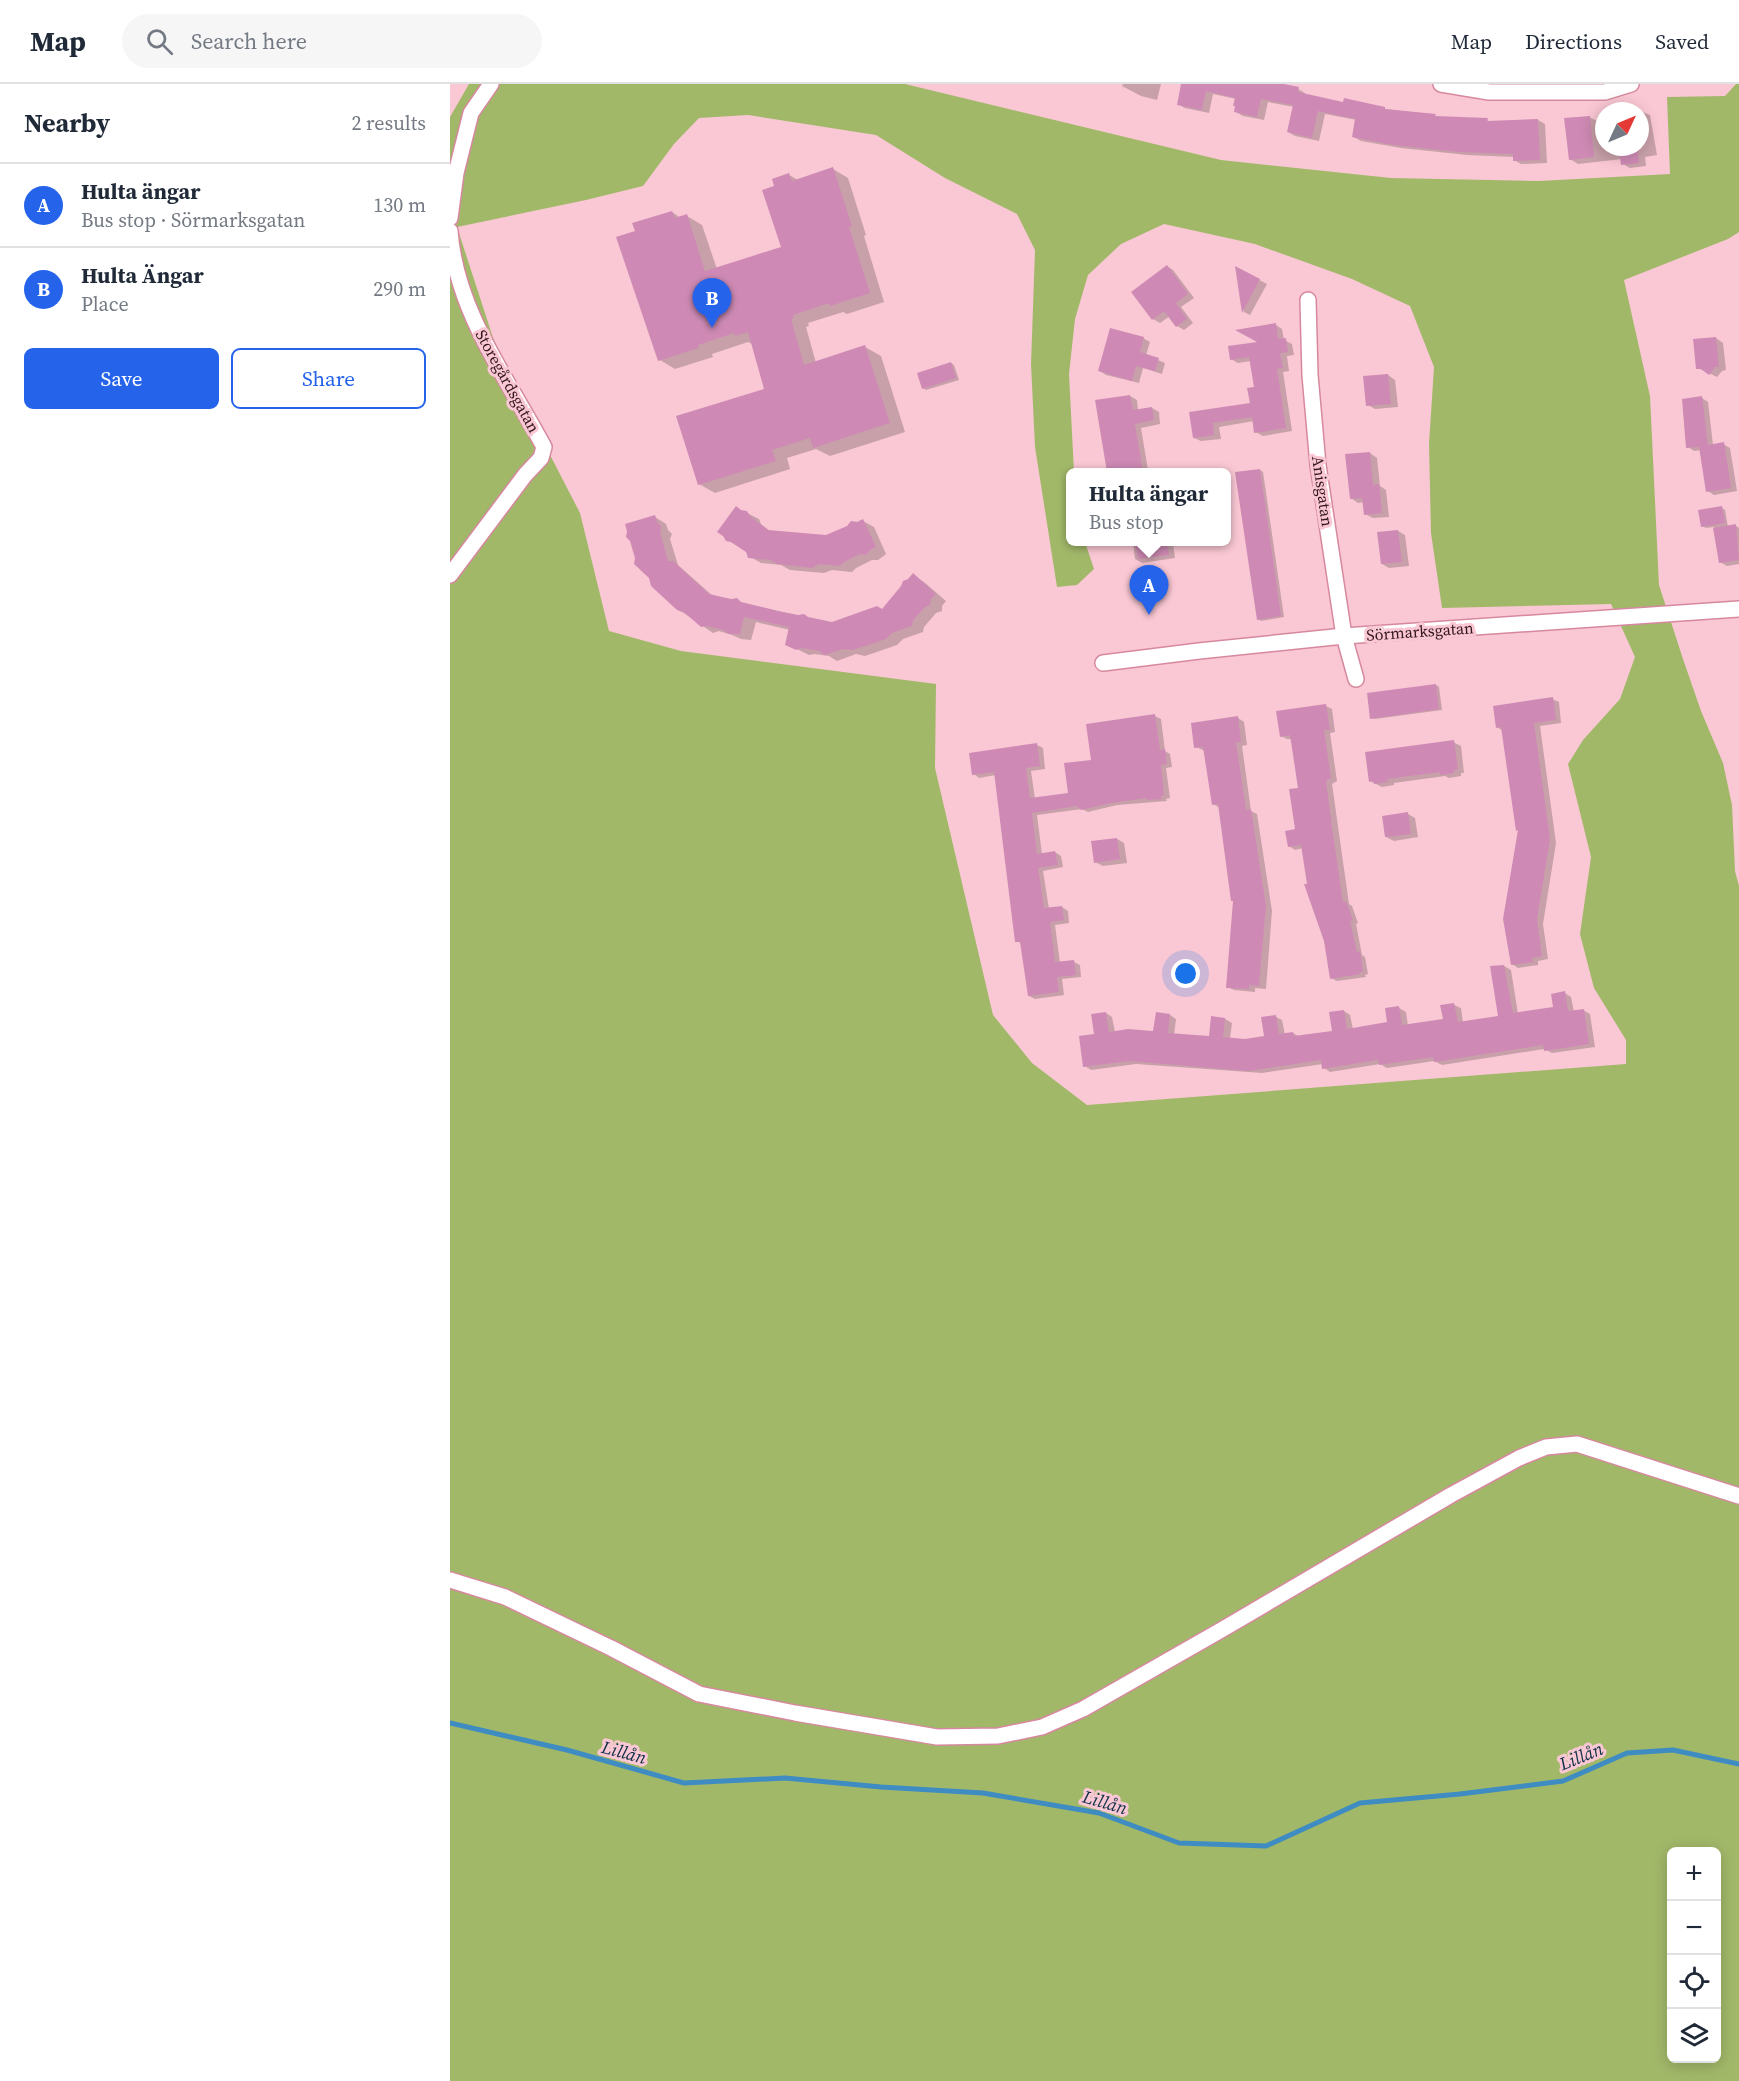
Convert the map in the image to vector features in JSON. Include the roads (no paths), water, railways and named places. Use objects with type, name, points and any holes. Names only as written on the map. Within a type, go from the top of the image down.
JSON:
[{"type":"street","points":[[450,218],[456,173],[471,113],[491,84]]},
{"type":"street","points":[[1441,84],[1605,92],[1631,84]]},
{"type":"street","name":"Storegårdsgatan","points":[[450,231],[452,252],[469,309],[544,447],[541,458],[525,475],[450,574]]},
{"type":"street","name":"Anisgatan","points":[[1308,300],[1310,375],[1318,465],[1344,636],[1356,679]]},
{"type":"street","name":"Sörmarksgatan","points":[[1102,663],[1344,636],[1739,609]]},
{"type":"street","points":[[450,1580],[505,1597],[699,1694],[937,1737],[998,1736],[1042,1727],[1083,1709],[1451,1495],[1519,1458],[1546,1447],[1577,1444],[1739,1496]]},
{"type":"waterway","name":"Lillån","points":[[450,1723],[567,1750],[684,1783],[785,1778],[983,1793],[1099,1813],[1179,1843],[1266,1846],[1360,1803],[1460,1794],[1563,1781],[1627,1753],[1673,1750],[1739,1764]]},
{"type":"place","name":"Hulta Ängar","points":[[712,328]]},
{"type":"place","name":"Hulta ängar","points":[[1149,615]]}]
